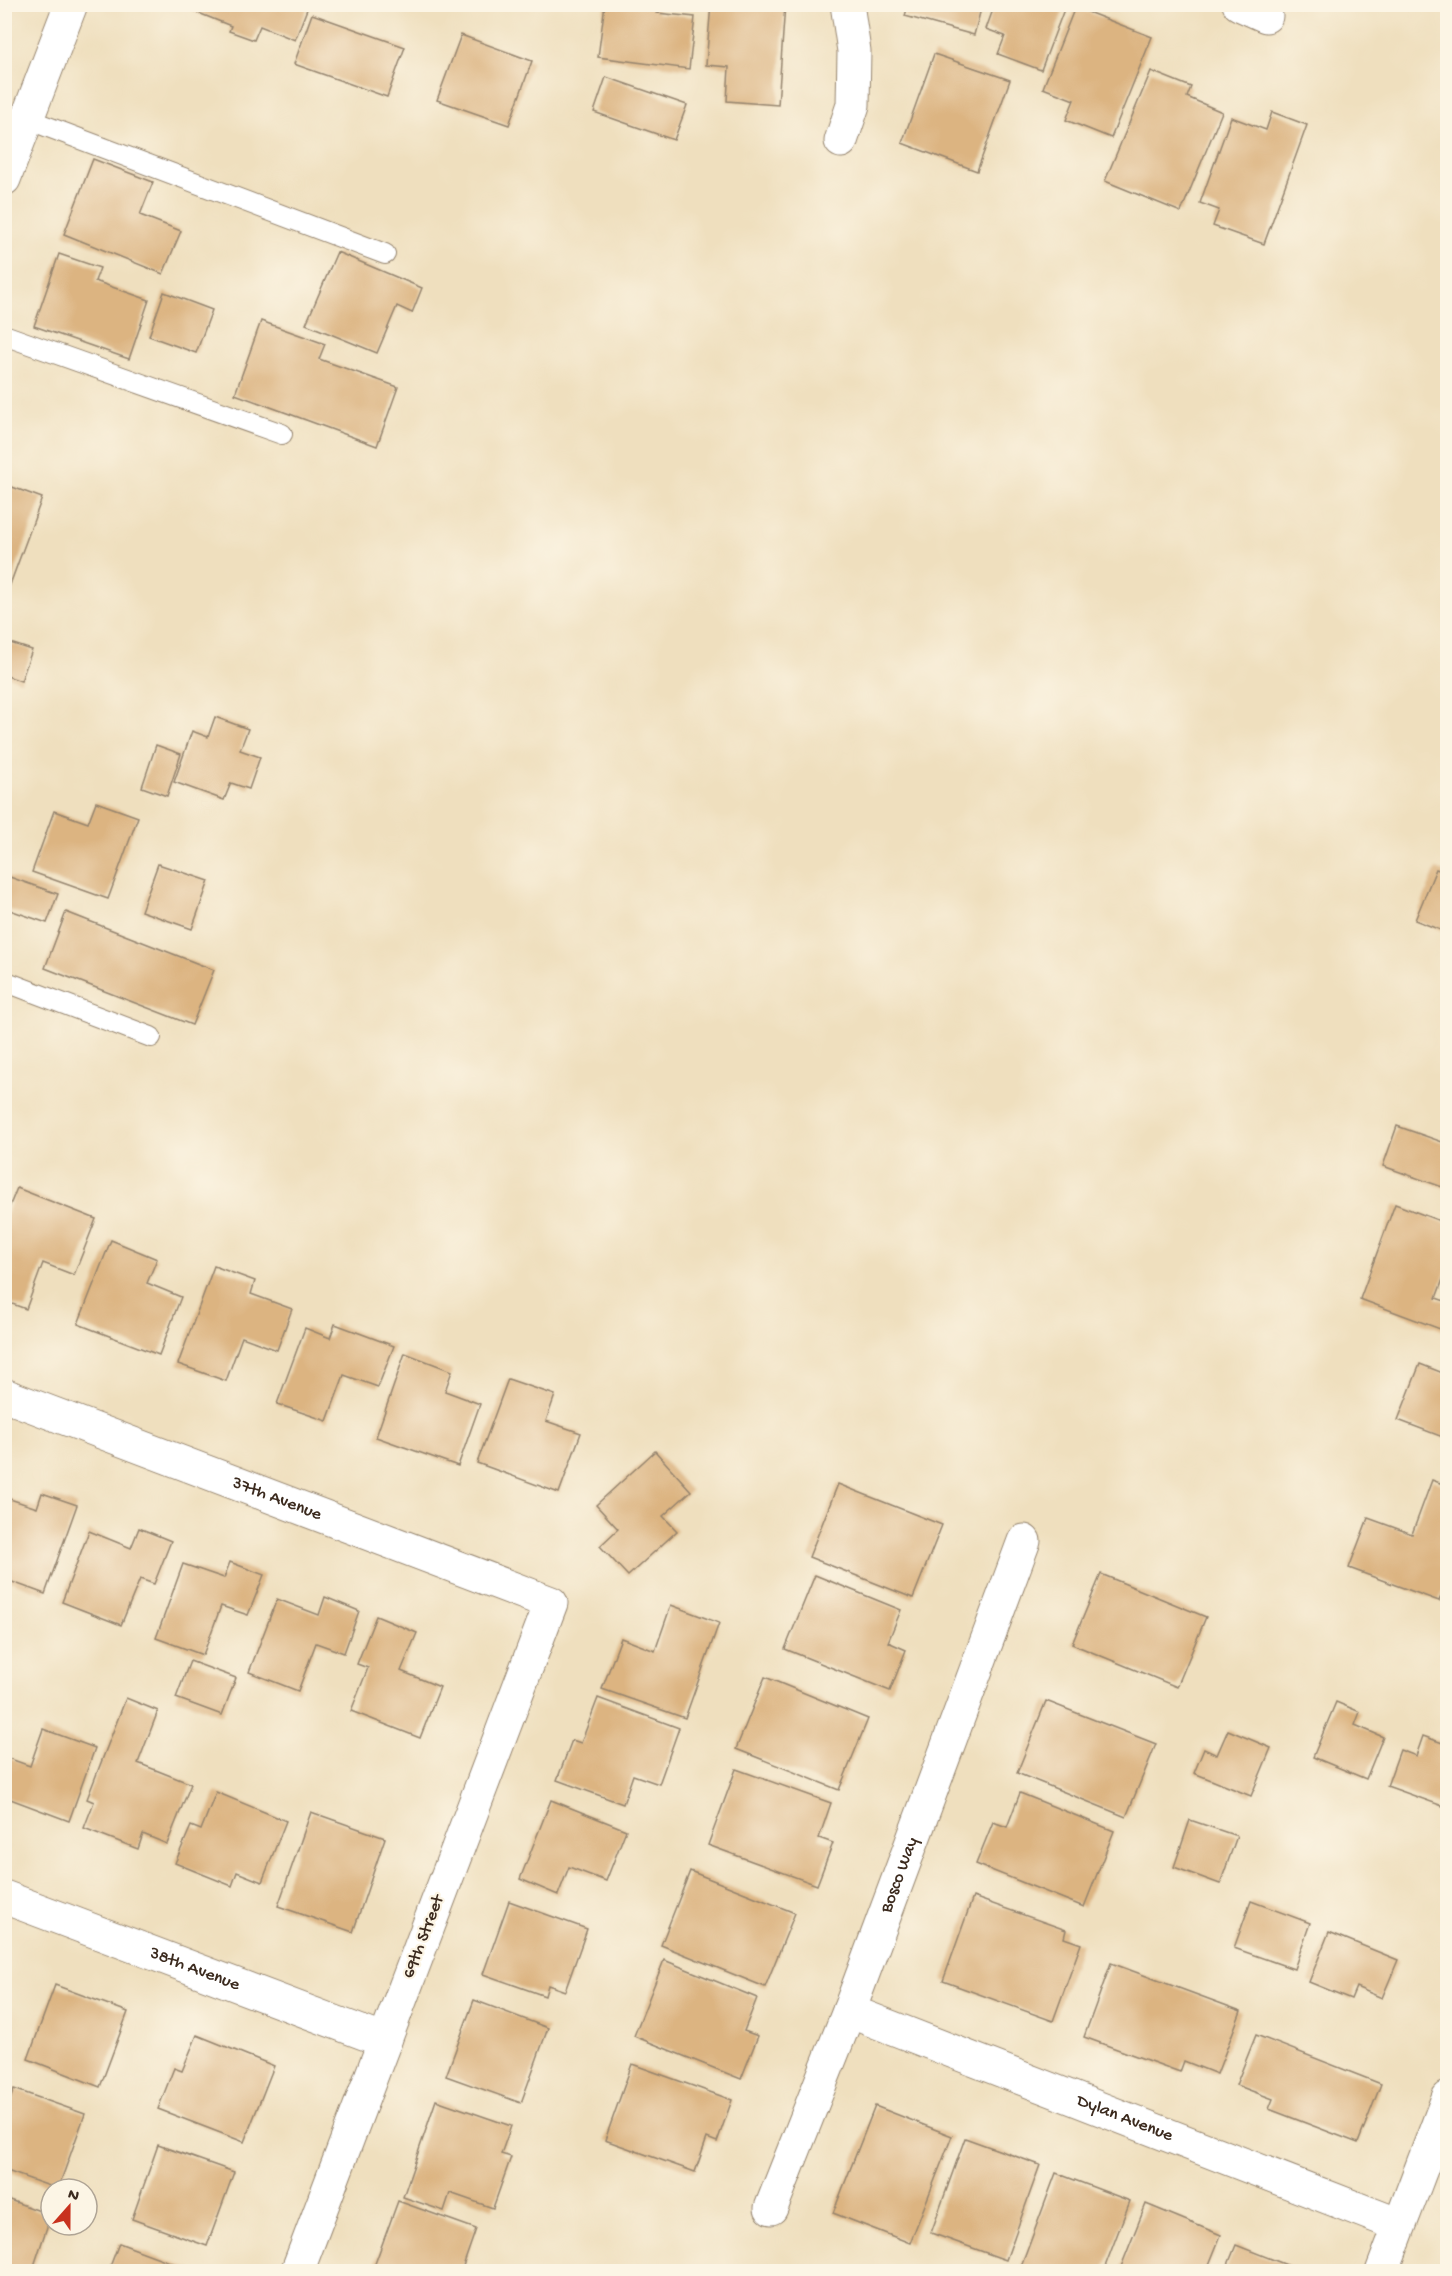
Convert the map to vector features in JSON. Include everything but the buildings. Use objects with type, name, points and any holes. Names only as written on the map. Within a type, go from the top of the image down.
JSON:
[{"type":"street","points":[[4,179],[71,4]]},
{"type":"street","points":[[841,141],[853,105],[854,51],[847,4]]},
{"type":"street","name":"37th Avenue","points":[[4,1395],[551,1603]]},
{"type":"street","name":"Bosco Way","points":[[771,2208],[849,2011],[1024,1541]]},
{"type":"street","name":"69th Street","points":[[297,2271],[551,1603]]},
{"type":"street","name":"38th Avenue","points":[[4,1897],[385,2041]]},
{"type":"street","name":"Dylan Avenue","points":[[849,2011],[1399,2225]]},
{"type":"street","points":[[1382,2271],[1448,2098]]},
{"type":"lane","points":[[27,118],[385,254]]},
{"type":"lane","points":[[4,334],[282,434]]},
{"type":"lane","points":[[4,981],[151,1037]]}]
